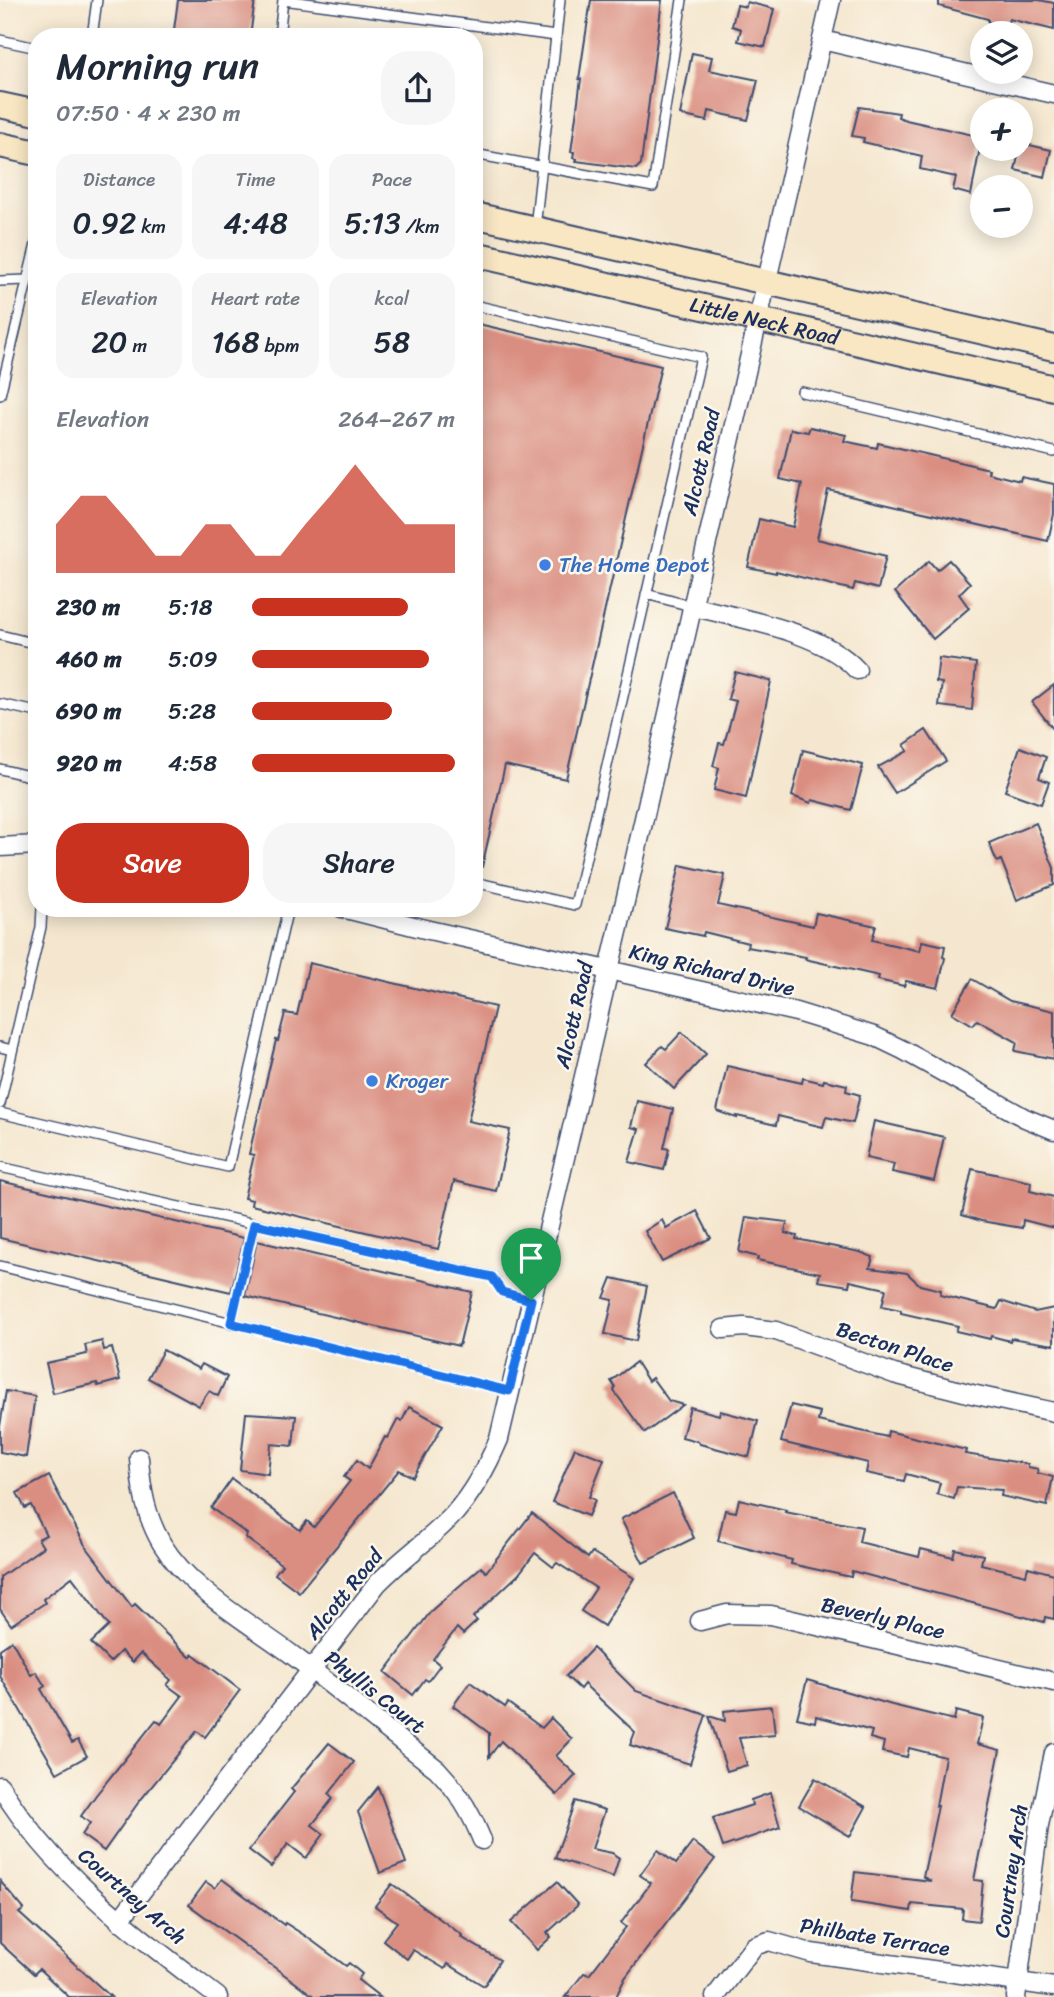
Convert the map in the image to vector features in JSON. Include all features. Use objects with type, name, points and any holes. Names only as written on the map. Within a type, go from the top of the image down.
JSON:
[{"type":"street","name":"Alcott Road","points":[[119,1920],[377,1584],[452,1516],[473,1491],[499,1439],[831,0]]},
{"type":"street","points":[[822,40],[1054,94]]},
{"type":"street","points":[[0,104],[28,111]]},
{"type":"street","points":[[0,145],[28,151]]},
{"type":"street","name":"Little Neck Road","points":[[483,217],[1054,348]]},
{"type":"street","name":"Little Neck Road","points":[[483,256],[1054,388]]},
{"type":"street","points":[[691,606],[810,638],[832,648],[857,670]]},
{"type":"street","points":[[0,847],[28,845]]},
{"type":"street","name":"King Richard Drive","points":[[378,917],[796,1012],[874,1036],[903,1049],[1025,1118],[1054,1129]]},
{"type":"street","name":"Becton Place","points":[[723,1329],[744,1327],[776,1331],[894,1374],[1054,1412]]},
{"type":"street","name":"Phyllis Court","points":[[139,1458],[142,1492],[150,1520],[163,1545],[184,1572],[437,1769],[456,1790],[472,1814],[482,1840]]},
{"type":"street","name":"Beverly Place","points":[[700,1621],[727,1614],[771,1615],[1054,1682]]},
{"type":"street","name":"Courtney Arch","points":[[1017,1989],[1039,1825],[1054,1753]]},
{"type":"street","name":"Courtney Arch","points":[[0,1786],[40,1842],[85,1890],[218,1997]]},
{"type":"street","name":"Philbate Terrace","points":[[715,1997],[754,1945],[769,1941],[811,1953],[1017,1989],[1054,1987]]},
{"type":"lane","points":[[93,28],[97,0]]},
{"type":"lane","points":[[280,28],[283,0],[556,36]]},
{"type":"lane","points":[[535,229],[560,0]]},
{"type":"lane","points":[[483,156],[653,187],[682,0]]},
{"type":"lane","points":[[0,40],[28,46]]},
{"type":"lane","points":[[0,396],[28,277]]},
{"type":"lane","points":[[0,281],[27,280]]},
{"type":"lane","points":[[483,307],[701,356],[575,905],[483,884]]},
{"type":"lane","points":[[802,392],[1054,452]]},
{"type":"lane","points":[[646,594],[691,606]]},
{"type":"lane","points":[[0,635],[28,642]]},
{"type":"lane","points":[[0,704],[28,710]]},
{"type":"lane","points":[[0,769],[28,776]]},
{"type":"lane","points":[[0,1104],[42,917]]},
{"type":"lane","points":[[0,1113],[228,1167],[286,917]]},
{"type":"lane","points":[[0,1047],[12,1050]]},
{"type":"lane","points":[[0,1167],[492,1277],[502,1292],[531,1300]]},
{"type":"lane","points":[[231,1323],[254,1224]]},
{"type":"lane","points":[[0,1266],[509,1391]]},
{"type":"building","points":[[178,0],[255,0],[251,28],[174,28]]},
{"type":"building","points":[[591,0],[662,0],[641,164],[636,169],[576,161],[577,159],[573,158],[574,152],[571,152]]},
{"type":"building","points":[[939,0],[1039,0],[1054,3],[1054,30],[1033,25],[1033,21],[988,21],[939,6]]},
{"type":"building","points":[[747,2],[774,9],[765,47],[738,41],[741,29],[732,26],[737,5],[746,7]]},
{"type":"building","points":[[692,53],[712,57],[709,70],[758,80],[748,120],[709,111],[707,121],[680,115]]},
{"type":"building","points":[[859,107],[899,113],[898,117],[906,120],[970,134],[970,161],[977,161],[975,175],[970,175],[970,195],[953,190],[956,177],[920,169],[922,156],[863,142],[864,138],[852,136]]},
{"type":"building","points":[[1033,146],[1051,150],[1045,177],[1015,170],[1017,161],[1033,161]]},
{"type":"building","name":"The Home Depot","points":[[483,325],[661,366],[566,779],[505,765],[483,863]]},
{"type":"building","points":[[810,427],[846,435],[844,441],[877,448],[878,443],[989,469],[988,473],[1020,481],[1021,477],[1054,484],[1054,514],[1048,541],[828,490],[817,539],[886,556],[878,589],[855,583],[853,590],[748,567],[759,519],[793,527],[802,484],[780,479],[791,429],[808,432]]},
{"type":"building","points":[[949,560],[970,583],[959,594],[969,608],[933,639],[895,592],[929,561],[937,570]]},
{"type":"building","points":[[939,658],[976,663],[972,710],[939,706],[942,683],[936,682]]},
{"type":"building","points":[[735,672],[771,681],[746,798],[714,790],[719,768],[713,766],[719,743],[724,744],[736,701],[728,699]]},
{"type":"building","points":[[1054,685],[1054,730],[1032,702]]},
{"type":"building","points":[[926,730],[946,761],[895,793],[878,767],[908,751],[904,745]]},
{"type":"building","points":[[1020,747],[1046,757],[1039,778],[1049,782],[1041,804],[1005,791]]},
{"type":"building","points":[[803,750],[863,765],[851,810],[812,800],[811,803],[792,796]]},
{"type":"building","points":[[1036,823],[1054,868],[1054,885],[1017,900],[1001,860],[997,862],[989,843]]},
{"type":"building","points":[[680,865],[725,875],[718,905],[813,926],[816,913],[876,926],[872,940],[920,951],[922,941],[945,946],[938,988],[906,981],[904,986],[878,980],[879,976],[805,959],[806,957],[747,947],[748,943],[704,932],[703,936],[665,928]]},
{"type":"building","name":"Kroger","points":[[309,963],[495,1007],[468,1121],[510,1130],[496,1191],[454,1181],[438,1249],[251,1205],[252,1200],[244,1198],[254,1155],[249,1154],[276,1040],[278,1041],[285,1013],[297,1015]]},
{"type":"building","points":[[972,979],[1010,1001],[1054,1011],[1054,1059],[1015,1051],[1017,1042],[977,1020],[973,1025],[952,1013]]},
{"type":"building","points":[[682,1032],[706,1054],[674,1089],[646,1063],[662,1046],[666,1049]]},
{"type":"building","points":[[727,1066],[802,1083],[803,1078],[847,1085],[846,1091],[860,1095],[853,1123],[826,1117],[823,1127],[778,1116],[776,1125],[737,1118],[717,1111]]},
{"type":"building","points":[[637,1101],[673,1109],[664,1148],[669,1149],[664,1170],[629,1162],[639,1129],[631,1127]]},
{"type":"building","points":[[874,1121],[944,1137],[934,1181],[892,1172],[894,1164],[866,1158]]},
{"type":"building","points":[[972,1169],[1031,1182],[1030,1191],[1054,1197],[1054,1228],[1023,1220],[1022,1228],[962,1215]]},
{"type":"building","points":[[0,1181],[244,1238],[231,1292],[0,1238]]},
{"type":"building","points":[[697,1211],[711,1238],[662,1262],[645,1231],[662,1220],[666,1228]]},
{"type":"building","points":[[746,1217],[787,1222],[785,1233],[797,1236],[796,1239],[873,1257],[870,1268],[907,1273],[920,1285],[941,1290],[940,1295],[997,1309],[1001,1301],[1035,1312],[1054,1308],[1054,1345],[1011,1338],[1010,1341],[991,1336],[990,1339],[956,1331],[958,1326],[882,1306],[886,1289],[850,1281],[849,1286],[818,1281],[820,1273],[757,1260],[758,1257],[739,1252]]},
{"type":"building","points":[[257,1241],[472,1292],[459,1346],[245,1296]]},
{"type":"building","points":[[612,1278],[647,1286],[636,1341],[605,1334],[613,1300],[604,1298]]},
{"type":"building","points":[[102,1341],[104,1350],[112,1348],[120,1380],[53,1393],[46,1363],[87,1354],[85,1345]]},
{"type":"building","points":[[163,1350],[199,1369],[202,1364],[227,1377],[218,1396],[209,1391],[199,1406],[148,1378]]},
{"type":"building","points":[[636,1362],[648,1381],[652,1378],[669,1401],[683,1405],[645,1433],[614,1391],[615,1387],[611,1381]]},
{"type":"building","points":[[6,1391],[35,1396],[26,1457],[0,1452],[0,1426]]},
{"type":"building","points":[[791,1405],[820,1412],[818,1421],[887,1437],[888,1431],[966,1450],[965,1454],[1028,1464],[1028,1467],[1038,1469],[1037,1473],[1053,1477],[1047,1506],[1001,1496],[1002,1490],[957,1487],[954,1499],[937,1494],[940,1483],[906,1474],[904,1481],[866,1473],[868,1463],[781,1442]]},
{"type":"building","points":[[409,1407],[443,1425],[413,1477],[399,1470],[299,1592],[275,1574],[282,1565],[246,1538],[247,1534],[211,1508],[232,1479],[300,1530],[307,1521],[314,1527],[350,1481],[344,1477],[357,1460],[368,1469],[385,1437],[388,1438],[398,1419],[402,1421]]},
{"type":"building","points":[[690,1407],[719,1415],[720,1411],[758,1421],[749,1457],[682,1437]]},
{"type":"building","points":[[246,1413],[296,1416],[293,1446],[271,1444],[268,1474],[240,1470]]},
{"type":"building","points":[[575,1448],[604,1459],[589,1497],[595,1500],[588,1516],[552,1502]]},
{"type":"building","points":[[49,1476],[85,1545],[132,1607],[135,1604],[190,1657],[193,1654],[240,1690],[205,1737],[197,1731],[138,1803],[104,1851],[82,1835],[90,1823],[81,1816],[156,1720],[161,1724],[182,1696],[167,1685],[171,1680],[141,1653],[133,1662],[121,1651],[110,1662],[91,1643],[109,1626],[72,1577],[43,1599],[45,1603],[11,1625],[0,1609],[0,1577],[43,1547],[38,1539],[46,1535],[31,1505],[25,1508],[17,1493]]},
{"type":"building","points":[[673,1493],[694,1538],[643,1563],[621,1519]]},
{"type":"building","points":[[739,1499],[786,1510],[785,1512],[862,1527],[859,1542],[919,1557],[921,1549],[953,1557],[955,1549],[983,1555],[981,1564],[1026,1575],[1028,1567],[1054,1574],[1054,1619],[1045,1617],[1044,1622],[852,1571],[851,1577],[791,1564],[792,1560],[718,1541],[725,1510],[736,1512]]},
{"type":"building","points":[[532,1513],[588,1558],[592,1552],[634,1578],[604,1626],[581,1611],[596,1588],[557,1563],[553,1567],[535,1553],[518,1575],[473,1617],[477,1621],[463,1634],[457,1628],[433,1659],[440,1665],[413,1695],[385,1672],[432,1610],[481,1567],[486,1572]]},
{"type":"building","points":[[12,1641],[31,1675],[36,1672],[45,1686],[41,1689],[72,1743],[78,1740],[87,1756],[57,1773],[0,1676],[0,1649]]},
{"type":"building","points":[[593,1648],[636,1691],[706,1715],[690,1764],[630,1745],[635,1732],[584,1684],[580,1689],[566,1676]]},
{"type":"building","points":[[807,1680],[954,1720],[956,1711],[983,1718],[977,1744],[1000,1750],[974,1880],[983,1881],[979,1921],[962,1919],[963,1909],[912,1904],[911,1911],[851,1902],[855,1872],[931,1881],[923,1877],[945,1757],[909,1748],[907,1757],[882,1752],[884,1742],[870,1738],[872,1731],[816,1716],[815,1722],[797,1718]]},
{"type":"building","points":[[470,1682],[505,1707],[508,1703],[542,1728],[551,1718],[572,1739],[556,1756],[576,1775],[557,1795],[501,1741],[489,1757],[489,1733],[453,1706]]},
{"type":"building","points":[[772,1706],[775,1735],[739,1738],[747,1765],[727,1771],[709,1716],[725,1721],[724,1711]]},
{"type":"building","points":[[329,1743],[354,1762],[329,1794],[333,1798],[312,1825],[324,1834],[306,1858],[288,1844],[271,1867],[249,1850],[294,1792],[291,1789]]},
{"type":"building","points":[[815,1778],[866,1807],[850,1836],[799,1806]]},
{"type":"building","points":[[378,1787],[406,1863],[380,1873],[358,1812]]},
{"type":"building","points":[[770,1793],[780,1827],[723,1847],[713,1818],[752,1805],[751,1800]]},
{"type":"building","points":[[575,1801],[605,1810],[592,1849],[612,1853],[619,1858],[613,1877],[555,1858]]},
{"type":"building","points":[[693,1842],[715,1859],[625,1978],[616,1997],[565,1997],[584,1973],[589,1975],[626,1927],[621,1923],[651,1883],[640,1875],[658,1850],[676,1864]]},
{"type":"building","points":[[222,1879],[284,1925],[285,1923],[307,1937],[346,1966],[349,1963],[362,1974],[358,1980],[380,1997],[315,1997],[189,1905],[206,1882],[215,1888]]},
{"type":"building","points":[[0,1881],[24,1909],[19,1913],[111,1997],[69,1997],[39,1969],[34,1974],[0,1943]]},
{"type":"building","points":[[557,1882],[578,1905],[547,1933],[551,1937],[537,1950],[511,1922]]},
{"type":"building","points":[[392,1884],[462,1935],[461,1937],[500,1960],[484,1986],[448,1964],[445,1969],[413,1950],[407,1959],[383,1940],[397,1922],[375,1906]]},
{"type":"place","name":"The Home Depot","points":[[545,565]]},
{"type":"place","name":"Kroger","points":[[372,1081]]},
{"type":"route","points":[[254,1224],[492,1277],[502,1292],[531,1300],[509,1391],[231,1323],[254,1224]]}]
